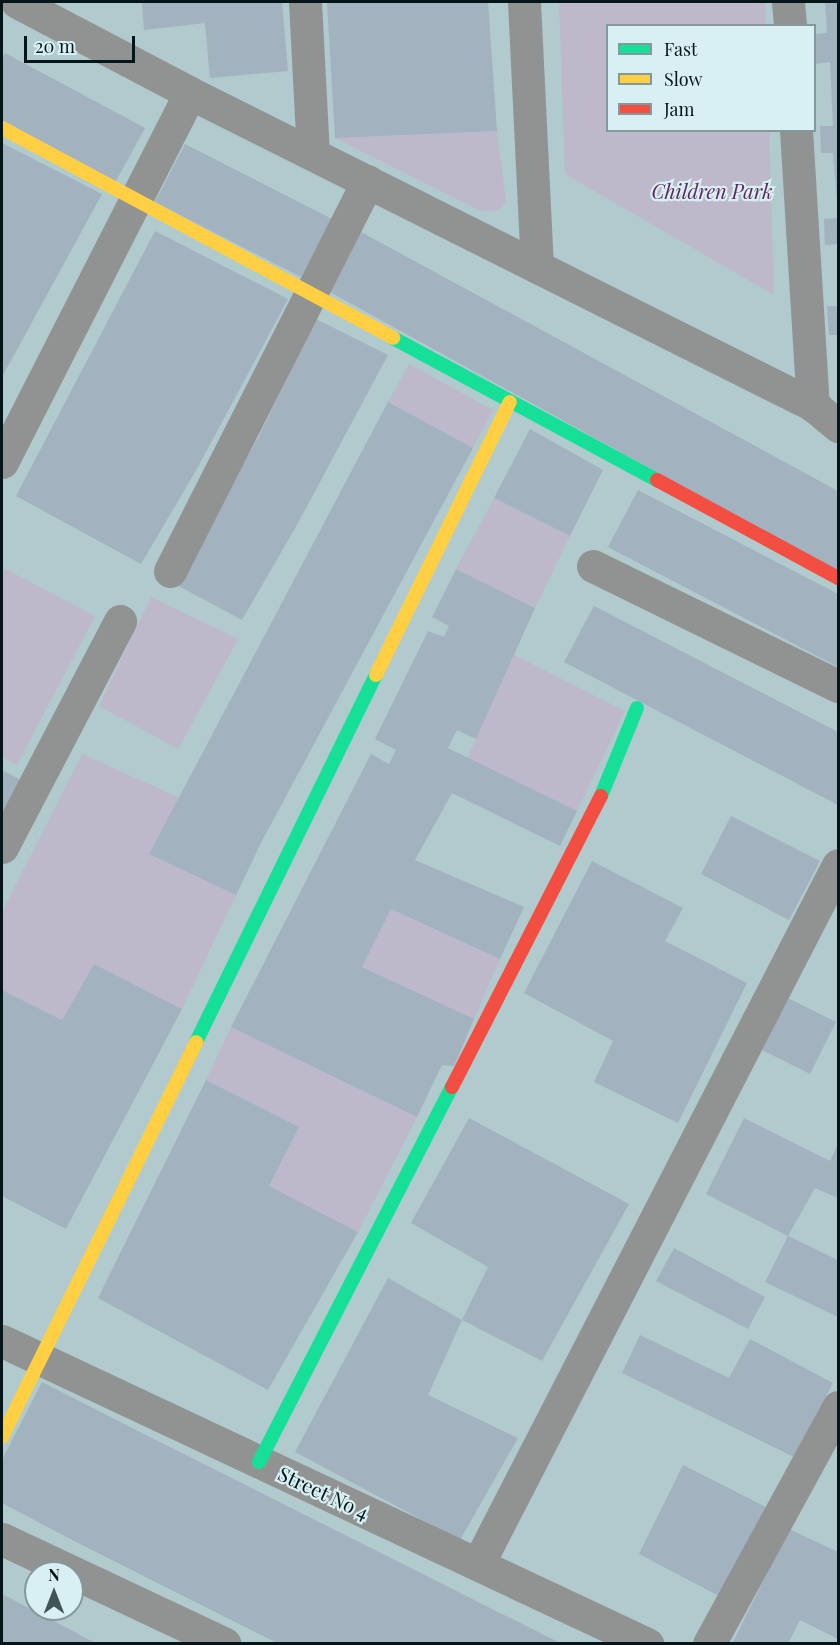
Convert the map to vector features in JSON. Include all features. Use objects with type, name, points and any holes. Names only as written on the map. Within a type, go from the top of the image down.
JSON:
[{"type":"street","points":[[2,15],[9,2]]},
{"type":"street","points":[[17,2],[190,93],[813,405],[838,426]]},
{"type":"street","points":[[305,2],[313,153]]},
{"type":"street","points":[[524,2],[537,267]]},
{"type":"street","points":[[788,2],[790,24]]},
{"type":"street","points":[[2,462],[190,93]]},
{"type":"street","points":[[2,128],[838,578]]},
{"type":"street","points":[[796,132],[813,405]]},
{"type":"street","points":[[170,571],[368,181]]},
{"type":"street","points":[[2,1437],[510,402]]},
{"type":"street","points":[[592,566],[838,686]]},
{"type":"street","points":[[2,847],[120,621]]},
{"type":"street","points":[[259,1462],[599,800],[637,708]]},
{"type":"street","points":[[478,1564],[838,865]]},
{"type":"street","name":"Street No 4","points":[[2,1341],[647,1644]]},
{"type":"street","points":[[709,1644],[838,1407]]},
{"type":"street","points":[[2,1539],[225,1644]]},
{"type":"green space","name":"Children Park","points":[[559,2],[765,2],[766,24],[606,24],[606,132],[769,132],[774,295],[565,174]]},
{"type":"green space","points":[[497,131],[506,201],[499,210],[483,212],[335,138]]},
{"type":"green space","points":[[409,364],[493,410],[473,448],[388,402]]},
{"type":"green space","points":[[494,498],[570,536],[535,608],[456,569]]},
{"type":"green space","points":[[2,567],[95,616],[17,765],[2,757]]},
{"type":"green space","points":[[151,597],[238,639],[178,749],[99,706]]},
{"type":"green space","points":[[514,655],[625,711],[577,811],[467,759]]},
{"type":"green space","points":[[82,754],[180,798],[149,854],[236,895],[182,1009],[94,964],[62,1020],[2,990],[2,912]]},
{"type":"green space","points":[[391,909],[500,959],[474,1019],[362,967]]},
{"type":"green space","points":[[231,1027],[417,1117],[358,1232],[269,1186],[299,1127],[206,1080]]},
{"type":"building","points":[[142,2],[282,2],[288,71],[210,78],[205,23],[144,30]]},
{"type":"building","points":[[327,2],[488,2],[497,131],[335,138]]},
{"type":"building","points":[[825,2],[838,2],[838,214],[833,153],[821,153],[820,126],[833,126],[830,62],[816,64],[816,34],[827,33]]},
{"type":"building","points":[[5,53],[145,128],[115,183],[2,120],[2,59]]},
{"type":"building","points":[[2,143],[102,194],[2,377]]},
{"type":"building","points":[[185,144],[332,219],[301,277],[155,202]]},
{"type":"building","points":[[838,218],[838,244],[825,245],[824,219]]},
{"type":"building","points":[[155,231],[288,299],[198,467],[141,564],[16,496]]},
{"type":"building","points":[[361,232],[838,491],[838,572],[330,292]]},
{"type":"building","points":[[827,306],[838,306],[838,335],[829,335]]},
{"type":"building","points":[[316,319],[388,355],[298,523],[242,620],[175,584],[259,436]]},
{"type":"building","points":[[388,402],[473,448],[262,841],[236,895],[149,854]]},
{"type":"building","points":[[530,429],[603,470],[570,536],[494,498]]},
{"type":"building","points":[[638,490],[838,594],[838,667],[608,547]]},
{"type":"building","points":[[456,569],[535,608],[476,739],[457,730],[448,748],[577,811],[560,846],[452,793],[415,860],[524,907],[500,959],[391,909],[362,967],[474,1019],[454,1066],[442,1065],[417,1117],[231,1027],[371,754],[389,764],[396,750],[375,739],[428,631],[444,637],[449,626],[432,617]]},
{"type":"building","points":[[594,606],[838,732],[838,805],[564,662]]},
{"type":"building","points":[[2,770],[21,780],[2,814]]},
{"type":"building","points":[[731,816],[820,861],[789,920],[701,874]]},
{"type":"building","points":[[592,861],[683,908],[665,941],[747,983],[678,1123],[594,1082],[613,1041],[524,993]]},
{"type":"building","points":[[94,964],[182,1009],[66,1229],[2,1196],[2,990],[62,1020]]},
{"type":"building","points":[[784,996],[836,1022],[810,1074],[758,1048]]},
{"type":"building","points":[[206,1080],[299,1127],[269,1186],[358,1232],[268,1390],[98,1298]]},
{"type":"building","points":[[469,1118],[629,1204],[542,1361],[462,1320],[488,1267],[411,1223]]},
{"type":"building","points":[[744,1118],[830,1161],[838,1144],[838,1198],[815,1188],[788,1236],[706,1194]]},
{"type":"building","points":[[788,1236],[838,1260],[838,1317],[765,1282]]},
{"type":"building","points":[[674,1248],[765,1297],[748,1329],[656,1281]]},
{"type":"building","points":[[388,1278],[462,1320],[428,1395],[518,1438],[460,1540],[295,1452]]},
{"type":"building","points":[[640,1335],[729,1378],[750,1339],[833,1383],[794,1457],[622,1373]]},
{"type":"building","points":[[42,1382],[562,1644],[279,1644],[80,1544],[2,1503],[2,1460]]},
{"type":"building","points":[[683,1465],[770,1509],[721,1597],[639,1554]]},
{"type":"building","points":[[789,1529],[838,1552],[838,1639],[800,1620],[788,1644],[732,1644]]},
{"type":"building","points":[[2,1594],[24,1605],[24,1621],[54,1621],[97,1644],[2,1644]]},
{"type":"traffic: fast","points":[[393,338],[657,480]]},
{"type":"traffic: fast","points":[[196,1042],[376,675]]},
{"type":"traffic: fast","points":[[601,796],[637,708]]},
{"type":"traffic: fast","points":[[259,1462],[452,1087]]},
{"type":"traffic: slow","points":[[2,128],[393,338]]},
{"type":"traffic: slow","points":[[376,675],[510,402]]},
{"type":"traffic: slow","points":[[2,1437],[196,1042]]},
{"type":"traffic: jam","points":[[657,480],[838,578]]},
{"type":"traffic: jam","points":[[452,1087],[601,796]]}]
